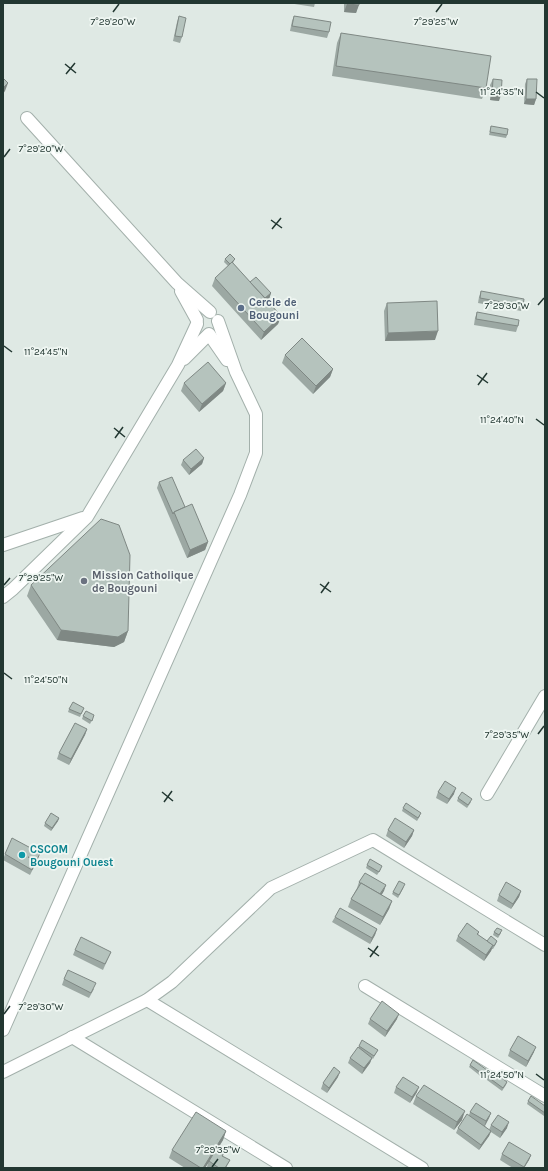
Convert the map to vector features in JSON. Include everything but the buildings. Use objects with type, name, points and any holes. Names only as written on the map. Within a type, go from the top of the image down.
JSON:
[{"type":"street","points":[[3,1030],[240,495],[256,454],[256,414],[236,372],[214,317],[177,283],[27,118]]},
{"type":"street","points":[[177,283],[201,332],[209,334],[236,372]]},
{"type":"street","points":[[3,597],[13,590],[87,517],[178,365],[202,313],[214,317]]},
{"type":"street","points":[[178,365],[216,329],[214,317]]},
{"type":"street","points":[[3,545],[87,517]]},
{"type":"street","points":[[487,794],[545,696]]},
{"type":"street","points":[[3,1072],[148,1000],[172,982],[271,888],[373,840],[545,945]]},
{"type":"street","points":[[365,986],[545,1096]]},
{"type":"street","points":[[148,1000],[422,1168]]},
{"type":"street","points":[[72,1037],[286,1168]]},
{"type":"place","name":"Cercle de Bougouni","points":[[241,308]]},
{"type":"place","name":"Mission Catholique de Bougouni","points":[[84,581]]},
{"type":"place","name":"CSCOM Bougouni Ouest","points":[[22,855]]}]
